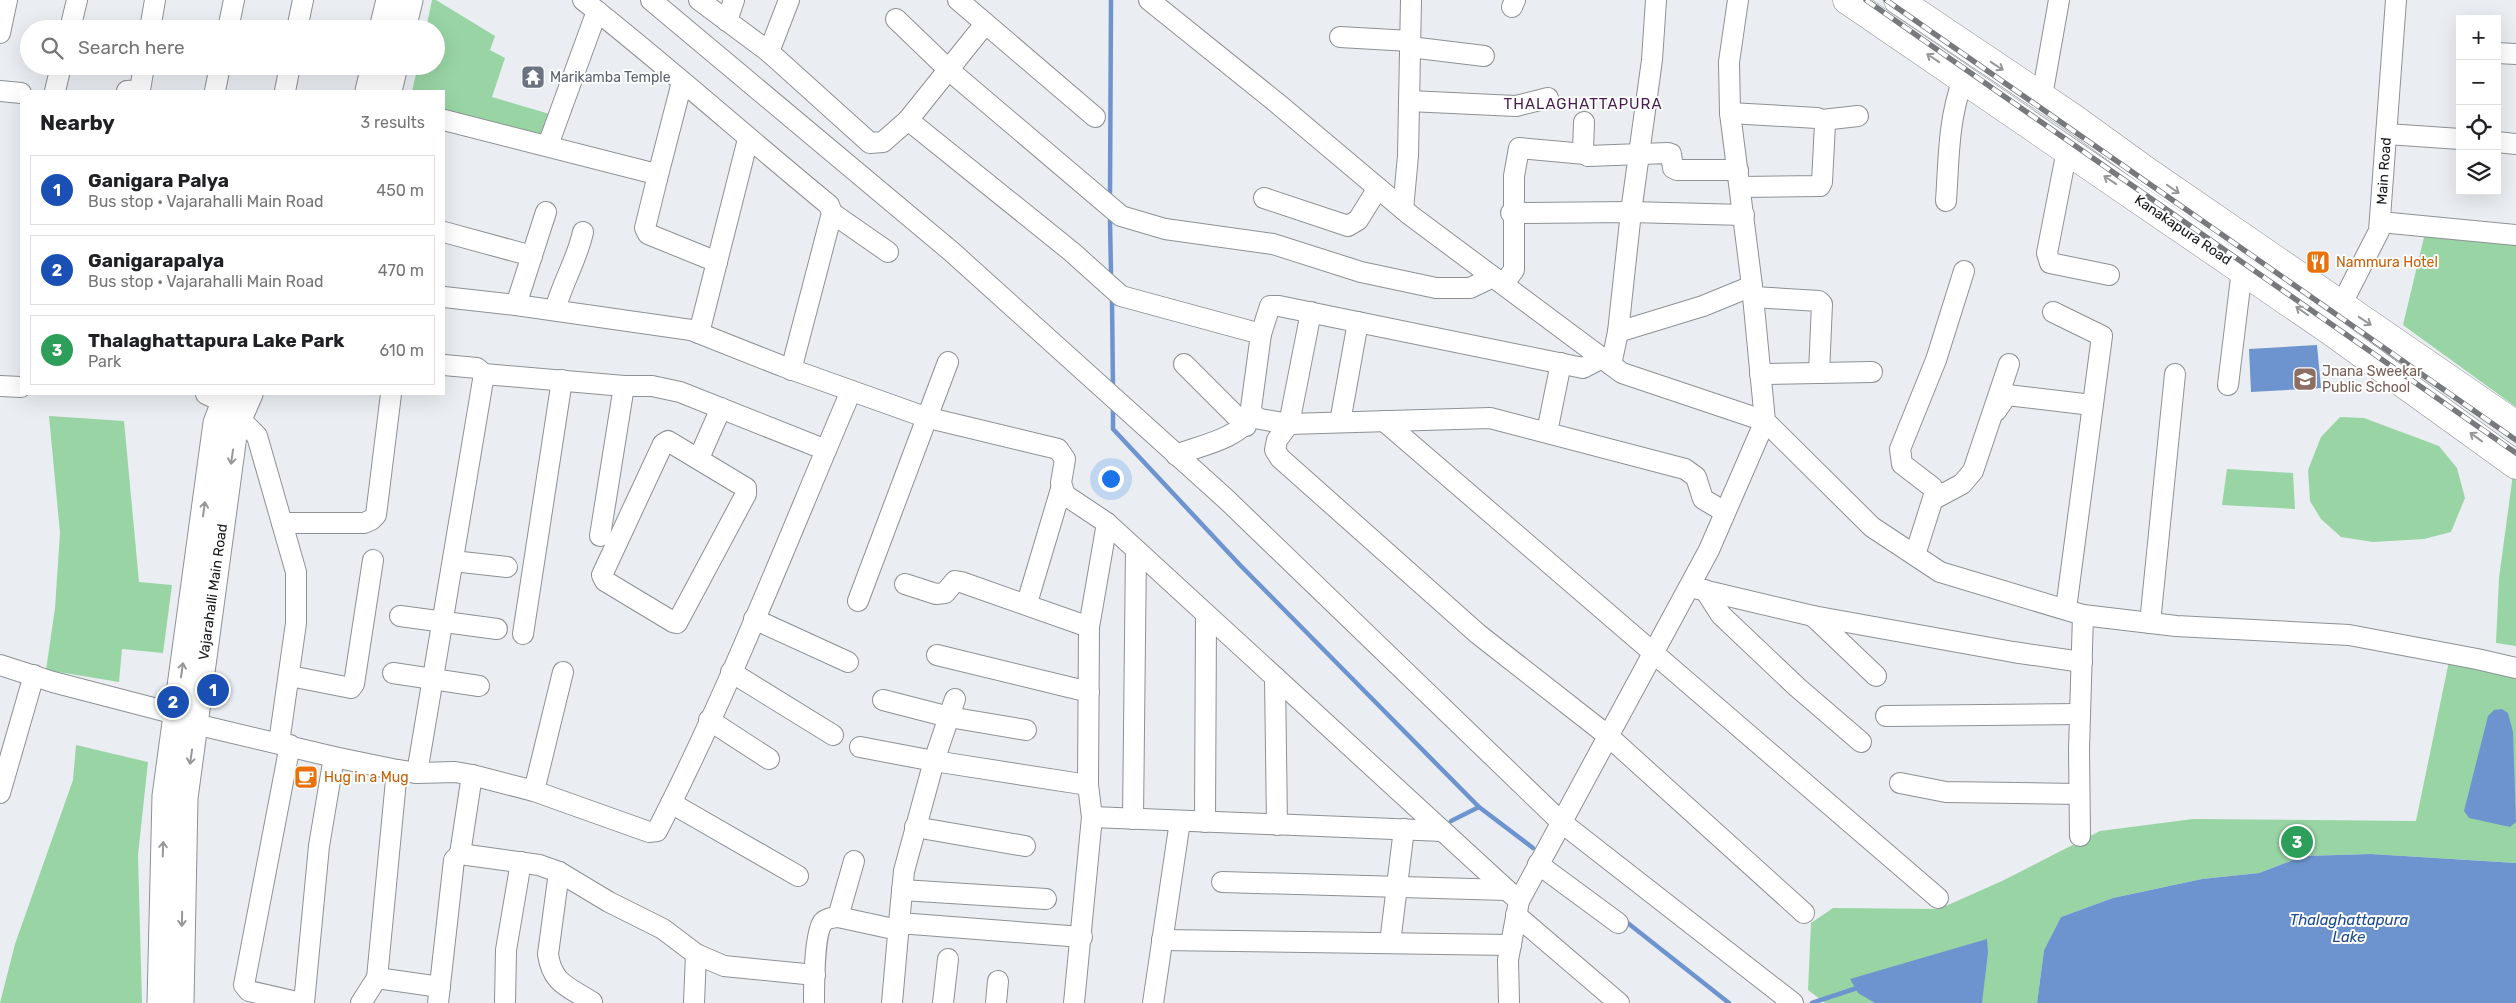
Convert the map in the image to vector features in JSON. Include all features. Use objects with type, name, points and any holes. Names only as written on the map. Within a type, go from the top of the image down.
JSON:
[{"type":"highway","name":"Kanakapura Road","points":[[1847,0],[2329,330],[2516,465]]},
{"type":"highway","name":"Kanakapura Road","points":[[1904,2],[2516,425]]},
{"type":"main road","points":[[384,20],[389,0]]},
{"type":"main road","points":[[405,20],[410,0]]},
{"type":"main road","points":[[368,90],[372,75]]},
{"type":"main road","points":[[389,90],[393,75]]},
{"type":"main road","name":"Vajarahalli Main Road","points":[[160,1003],[165,796],[186,719],[235,428],[224,402],[247,395]]},
{"type":"main road","name":"Vajarahalli Main Road","points":[[180,1003],[186,719]]},
{"type":"street","points":[[0,33],[7,0]]},
{"type":"street","points":[[72,20],[77,0]]},
{"type":"street","points":[[152,20],[155,0]]},
{"type":"street","points":[[230,20],[234,0]]},
{"type":"street","points":[[299,20],[303,0]]},
{"type":"street","points":[[651,0],[952,252],[1226,499],[1561,822],[1793,1003]]},
{"type":"street","points":[[699,0],[769,52],[870,143],[876,144],[883,142],[908,120],[950,71],[985,24]]},
{"type":"street","points":[[727,21],[734,0]]},
{"type":"street","points":[[769,52],[789,0]]},
{"type":"street","points":[[958,0],[1095,117]]},
{"type":"street","points":[[1149,0],[1403,209],[1622,373],[1765,421],[1872,527],[1940,572],[2074,612],[2150,623],[2349,635],[2516,668]]},
{"type":"street","points":[[1403,209],[1408,156],[1411,0]]},
{"type":"street","points":[[1606,361],[1618,332],[1631,212],[1652,60],[1656,0]]},
{"type":"street","points":[[1509,1003],[1508,960],[1514,902],[1538,864],[1607,735],[1655,654],[1697,589],[1725,512],[1765,421],[1744,215],[1730,113],[1728,62],[1738,0]]},
{"type":"street","points":[[2042,96],[2059,0]]},
{"type":"street","name":"Main Road","points":[[2329,330],[2379,231],[2396,0]]},
{"type":"street","points":[[548,145],[590,6],[748,139],[829,204],[832,213],[791,370]]},
{"type":"street","points":[[896,19],[950,71],[1121,216],[1165,229],[1273,244],[1361,272],[1436,288],[1470,288],[1498,280],[1514,270],[1512,213],[1514,176],[1519,148],[1585,154],[1671,154],[1673,168],[1677,170],[1820,186],[1822,182],[1825,124],[1822,120]]},
{"type":"street","points":[[1340,37],[1410,44],[1484,56]]},
{"type":"street","points":[[2501,54],[2516,54]]},
{"type":"street","points":[[55,90],[59,75]]},
{"type":"street","points":[[138,90],[142,75]]},
{"type":"street","points":[[215,90],[218,75]]},
{"type":"street","points":[[285,90],[288,75]]},
{"type":"street","points":[[1946,201],[1950,124],[1954,104],[1963,79]]},
{"type":"street","points":[[682,82],[645,228],[648,234],[717,262]]},
{"type":"street","points":[[0,90],[20,94]]},
{"type":"street","points":[[1409,101],[1516,106],[1548,98]]},
{"type":"street","points":[[811,135],[833,110]]},
{"type":"street","points":[[1730,113],[1822,120],[1858,116]]},
{"type":"street","points":[[445,120],[652,172],[657,179]]},
{"type":"street","points":[[908,120],[1072,252],[1121,296],[1261,334]]},
{"type":"street","points":[[1584,122],[1583,150],[1585,154]]},
{"type":"street","points":[[2387,134],[2456,140]]},
{"type":"street","points":[[699,333],[748,139]]},
{"type":"street","points":[[2501,142],[2516,144]]},
{"type":"street","points":[[2067,150],[2047,253],[2050,263],[2110,275]]},
{"type":"street","points":[[1264,198],[1348,226],[1358,220],[1378,188]]},
{"type":"street","points":[[516,305],[546,212]]},
{"type":"street","points":[[1512,213],[1631,212],[1744,215]]},
{"type":"street","points":[[832,213],[888,252]]},
{"type":"street","points":[[2380,222],[2516,235]]},
{"type":"street","points":[[445,232],[532,256]]},
{"type":"street","points":[[555,310],[566,276],[579,252],[583,232]]},
{"type":"street","points":[[2228,385],[2242,270]]},
{"type":"street","points":[[1915,555],[1934,499],[1932,487],[1902,464],[1900,449],[1936,360],[1964,271]]},
{"type":"street","points":[[1618,332],[1752,292],[1819,301],[1822,304],[1819,373]]},
{"type":"street","points":[[445,297],[555,310],[691,330],[791,370],[926,417],[1058,449],[1065,459],[1061,489],[1027,604]]},
{"type":"street","points":[[1250,420],[1261,334],[1270,306],[1311,312],[1582,368],[1606,361]]},
{"type":"street","points":[[1311,312],[1289,424],[1277,440],[1275,450],[1280,458],[1478,634],[1607,735],[1804,913]]},
{"type":"street","points":[[2053,312],[2102,336],[2092,405],[2074,612],[2082,662],[2080,836]]},
{"type":"street","points":[[1340,422],[1358,322]]},
{"type":"street","points":[[858,601],[948,362]]},
{"type":"street","points":[[1547,432],[1561,363]]},
{"type":"street","points":[[1184,364],[1250,420]]},
{"type":"street","points":[[1934,499],[1968,479],[1973,471],[2009,364]]},
{"type":"street","points":[[445,365],[477,368],[484,374],[624,386],[652,386],[680,392],[826,450]]},
{"type":"street","points":[[1760,374],[1872,372]]},
{"type":"street","points":[[361,1003],[377,978],[407,772],[432,678],[484,374]]},
{"type":"street","points":[[2150,623],[2174,374]]},
{"type":"street","points":[[523,634],[562,380]]},
{"type":"street","points":[[0,386],[20,387]]},
{"type":"street","points":[[600,536],[624,386]]},
{"type":"street","points":[[0,665],[186,719],[334,757],[407,772],[455,772],[472,775],[534,791],[649,832],[656,831],[671,803],[731,672],[851,391]]},
{"type":"street","points":[[282,523],[364,523],[376,515],[391,395]]},
{"type":"street","points":[[1992,415],[2007,395],[2092,405]]},
{"type":"street","points":[[224,402],[257,436],[296,572],[297,590],[285,744],[244,985],[249,991],[303,1003],[319,846],[334,757]]},
{"type":"street","points":[[699,458],[721,408]]},
{"type":"street","points":[[1176,454],[1224,437],[1250,420],[1260,419],[1289,424],[1490,418],[1685,469],[1696,477],[1704,499],[1725,512]]},
{"type":"street","points":[[1384,421],[1938,898]]},
{"type":"street","points":[[668,441],[699,458],[745,486],[746,492],[679,622],[675,623],[604,581],[602,575],[663,444],[668,441]]},
{"type":"street","points":[[1061,489],[1065,495],[1107,523],[1443,831],[1619,1003]]},
{"type":"street","points":[[1074,1003],[1082,937],[1092,818],[1088,785],[1090,627],[1107,523]]},
{"type":"street","points":[[1133,819],[1136,550]]},
{"type":"street","points":[[290,676],[351,688],[354,684],[373,560]]},
{"type":"street","points":[[453,561],[507,567]]},
{"type":"street","points":[[905,584],[936,594],[944,593],[955,581],[961,582],[1090,627]]},
{"type":"street","points":[[1697,589],[1813,616],[2013,652],[2082,662]]},
{"type":"street","points":[[1697,589],[1726,620],[1861,742]]},
{"type":"street","points":[[1205,822],[1206,614]]},
{"type":"street","points":[[400,616],[497,629]]},
{"type":"street","points":[[1813,616],[1876,676]]},
{"type":"street","points":[[754,619],[848,662]]},
{"type":"street","points":[[937,655],[1089,692]]},
{"type":"street","points":[[534,791],[563,672]]},
{"type":"street","points":[[731,672],[833,735]]},
{"type":"street","points":[[393,673],[479,686]]},
{"type":"street","points":[[0,793],[6,749],[34,676]]},
{"type":"street","points":[[1275,677],[1277,825]]},
{"type":"street","points":[[883,700],[952,708],[1026,730]]},
{"type":"street","points":[[892,1003],[904,871],[934,761],[952,708]]},
{"type":"street","points":[[1886,716],[2080,714]]},
{"type":"street","points":[[709,720],[770,759]]},
{"type":"street","points":[[860,747],[934,761],[1088,785]]},
{"type":"street","points":[[377,978],[439,995],[454,860],[460,854],[472,775]]},
{"type":"street","points":[[1900,783],[1946,792],[2079,794]]},
{"type":"street","points":[[671,803],[798,876]]},
{"type":"street","points":[[1092,818],[1443,831]]},
{"type":"street","points":[[1153,1003],[1180,821]]},
{"type":"street","points":[[915,828],[1025,846]]},
{"type":"street","points":[[1390,944],[1404,829]]},
{"type":"street","points":[[460,854],[521,862],[559,872],[609,902],[663,929],[696,954],[724,966],[815,975]]},
{"type":"street","points":[[838,918],[854,861]]},
{"type":"street","points":[[505,1003],[506,950],[521,862]]},
{"type":"street","points":[[1538,864],[1618,923]]},
{"type":"street","points":[[559,872],[548,954],[550,967],[554,977],[592,1002]]},
{"type":"street","points":[[1222,882],[1397,888],[1514,902]]},
{"type":"street","points":[[902,890],[1046,899]]},
{"type":"street","points":[[814,1003],[815,975],[822,923],[828,918],[898,927],[1082,937]]},
{"type":"street","points":[[1162,940],[1510,945]]},
{"type":"street","points":[[694,1003],[696,954]]},
{"type":"street","points":[[943,1003],[948,959]]},
{"type":"street","points":[[996,1003],[998,981]]},
{"type":"green space","points":[[432,0],[436,0],[495,36],[490,50],[505,58],[492,97],[553,115],[544,139],[445,110],[445,90],[412,90],[416,75],[445,75],[445,20],[428,20]]},
{"type":"green space","points":[[2425,233],[2516,246],[2516,407],[2403,325]]},
{"type":"green space","points":[[49,416],[124,421],[139,582],[172,585],[163,653],[122,649],[119,682],[46,670],[55,608],[60,533]]},
{"type":"green space","points":[[2340,417],[2364,418],[2439,446],[2457,468],[2465,498],[2451,532],[2424,539],[2373,542],[2341,537],[2321,519],[2310,501],[2308,470],[2321,437]]},
{"type":"green space","points":[[2227,469],[2293,473],[2295,509],[2222,505]]},
{"type":"green space","points":[[2513,474],[2516,476],[2516,646],[2496,643],[2499,578]]},
{"type":"green space","points":[[2449,661],[2516,676],[2516,863],[2371,854],[2304,856],[2259,873],[2202,879],[2113,898],[2061,917],[2044,950],[2037,1003],[1825,1003],[1808,990],[1811,923],[1833,908],[1939,909],[2002,881],[2100,831],[2193,819],[2416,821]]},
{"type":"green space","points":[[76,745],[148,762],[138,855],[142,1003],[0,1003],[15,944],[73,780]]},
{"type":"water","points":[[2317,345],[2321,388],[2251,392],[2249,349]]},
{"type":"water","points":[[2502,709],[2508,713],[2513,732],[2516,822],[2510,827],[2469,818],[2464,811],[2488,716],[2494,710]]},
{"type":"water","name":"Thalaghattapura Lake","points":[[2371,854],[2516,863],[2516,1003],[2037,1003],[2044,950],[2061,917],[2113,898],[2202,879],[2259,873],[2304,856]]},
{"type":"water","points":[[1987,939],[1988,953],[1982,1003],[1875,1003],[1858,993],[1850,979]]},
{"type":"waterway","points":[[1110,193],[1111,0]]},
{"type":"waterway","points":[[1110,221],[1111,273]]},
{"type":"waterway","points":[[1112,301],[1113,389]]},
{"type":"waterway","points":[[1113,405],[1113,429],[1240,565],[1479,807],[1533,848]]},
{"type":"waterway","points":[[1451,821],[1479,807]]},
{"type":"waterway","points":[[1624,920],[1729,1003]]},
{"type":"waterway","points":[[1812,1003],[1860,987]]},
{"type":"railway","points":[[1866,0],[2516,453]]},
{"type":"railway","points":[[1886,0],[2516,440]]},
{"type":"place","name":"Marikamba Temple","points":[[533,77]]},
{"type":"place","name":"Nammura Hotel","points":[[2318,262]]},
{"type":"place","name":"Jnana Sweekar Public School","points":[[2305,379]]},
{"type":"place","name":"Ganigara Palya","points":[[213,690]]},
{"type":"place","name":"Ganigarapalya","points":[[173,702]]},
{"type":"place","name":"Hug in a Mug","points":[[306,777]]},
{"type":"place","name":"Thalaghattapura Lake Park","points":[[2297,842]]},
{"type":"district","name":"THALAGHATTAPURA","points":[[1583,104]]}]
